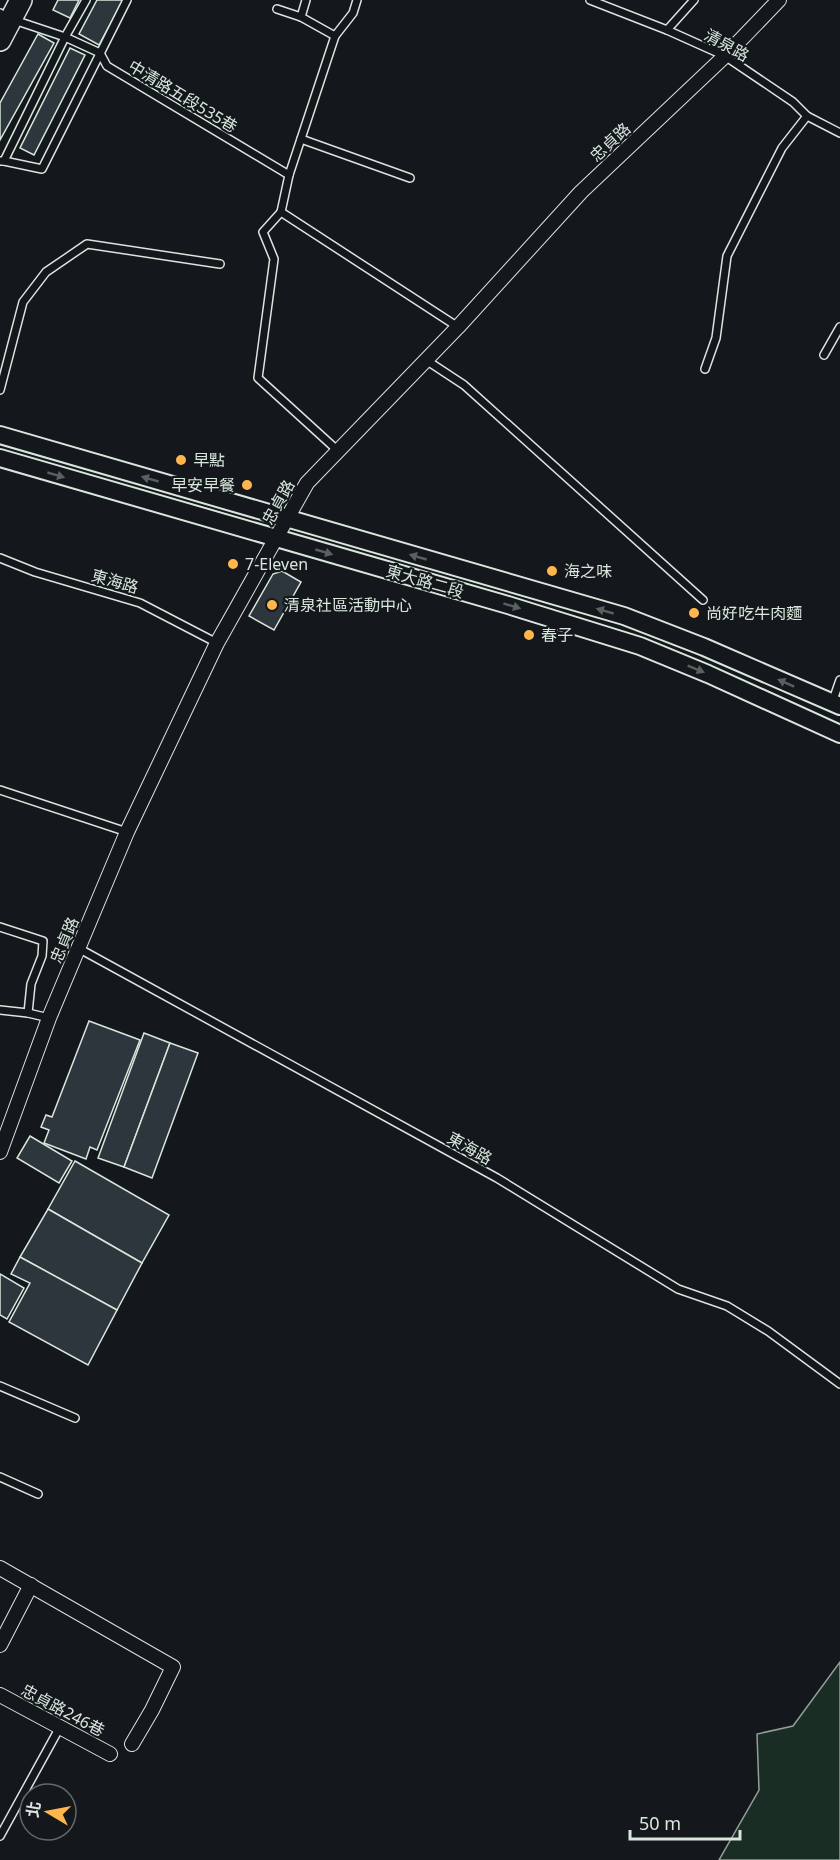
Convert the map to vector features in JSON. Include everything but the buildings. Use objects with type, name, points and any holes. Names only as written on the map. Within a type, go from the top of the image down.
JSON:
[{"type":"main road","points":[[0,40],[11,10]]},
{"type":"street","name":"忠貞路","points":[[0,1152],[3,1132],[127,832],[217,643],[307,483],[337,450],[390,400],[581,192],[725,56],[779,0]]},
{"type":"street","name":"東大路二段","points":[[0,435],[624,616],[704,647],[836,704]]},
{"type":"street","name":"東大路二段","points":[[0,458],[508,604],[640,646],[838,728]]},
{"type":"street","points":[[0,1568],[173,1667],[132,1744]]},
{"type":"street","points":[[0,1645],[32,1585]]},
{"type":"street","name":"忠貞路246巷","points":[[0,1695],[110,1754]]},
{"type":"lane","points":[[86,0],[2,161],[42,169],[127,0]]},
{"type":"lane","points":[[301,17],[306,0]]},
{"type":"lane","points":[[337,450],[258,378],[274,259],[263,232],[281,212],[289,175],[335,36],[353,13],[357,0]]},
{"type":"lane","name":"清泉路","points":[[590,0],[725,56],[793,102],[807,116],[840,133]]},
{"type":"lane","points":[[667,30],[694,0]]},
{"type":"lane","points":[[277,9],[301,17],[335,36]]},
{"type":"lane","name":"中清路五段535巷","points":[[11,10],[100,53],[107,66],[289,175]]},
{"type":"lane","points":[[705,369],[716,338],[727,256],[782,148],[807,116]]},
{"type":"lane","points":[[301,140],[410,178]]},
{"type":"lane","points":[[281,212],[458,327]]},
{"type":"lane","points":[[0,390],[23,302],[46,272],[87,244],[220,264]]},
{"type":"lane","points":[[825,355],[840,327]]},
{"type":"lane","points":[[426,360],[464,385],[703,600]]},
{"type":"lane","name":"東海路","points":[[0,558],[35,572],[140,603],[217,643]]},
{"type":"lane","points":[[836,704],[840,680]]},
{"type":"lane","points":[[0,790],[127,832]]},
{"type":"lane","points":[[0,927],[43,941],[42,956],[31,984],[27,1013]]},
{"type":"lane","name":"東海路","points":[[78,948],[497,1178],[678,1289],[728,1306],[768,1331],[840,1384]]},
{"type":"lane","points":[[0,1010],[49,1018]]},
{"type":"lane","points":[[0,1386],[75,1418]]},
{"type":"lane","points":[[0,1477],[38,1494]]},
{"type":"lane","points":[[0,1836],[60,1727]]},
{"type":"green space","points":[[840,1662],[840,1860],[719,1860],[759,1790],[757,1734],[793,1726]]},
{"type":"place","name":"早點","points":[[181,460]]},
{"type":"place","name":"早安早餐","points":[[247,485]]},
{"type":"place","name":"7-Eleven","points":[[233,564]]},
{"type":"place","name":"海之味","points":[[552,571]]},
{"type":"place","name":"清泉社區活動中心","points":[[272,605]]},
{"type":"place","name":"尚好吃牛肉麵","points":[[694,613]]},
{"type":"place","name":"春子","points":[[529,635]]}]
